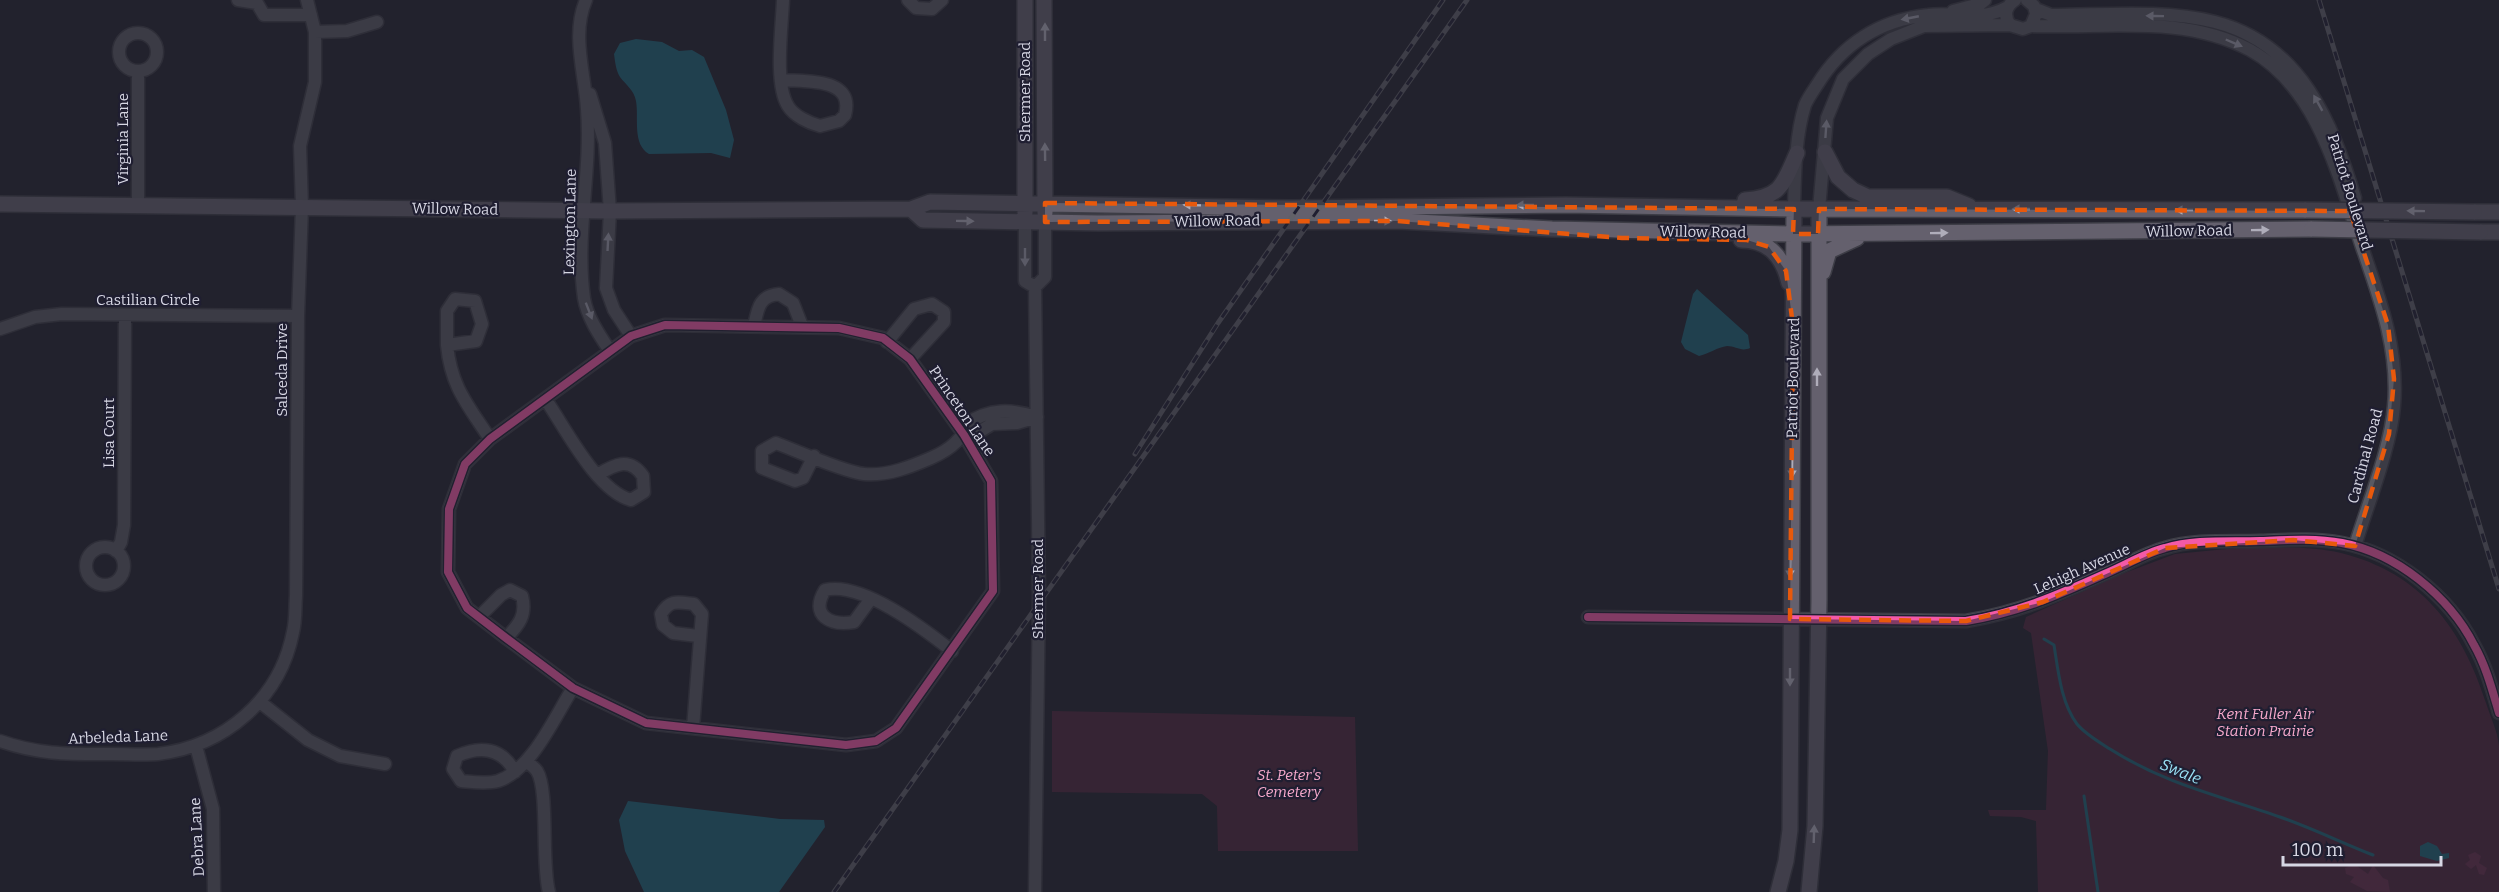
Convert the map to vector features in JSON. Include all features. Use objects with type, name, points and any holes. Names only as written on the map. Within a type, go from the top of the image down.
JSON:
[{"type":"main road","name":"Shermer Road","points":[[1025,0],[1025,222]]},
{"type":"main road","name":"Shermer Road","points":[[1044,0],[1045,222]]},
{"type":"main road","points":[[1825,152],[1838,177],[1853,190],[1868,197],[1947,197],[1977,209]]},
{"type":"main road","points":[[1566,205],[1594,201],[1718,203],[1759,199],[1772,195],[1782,187],[1797,153]]},
{"type":"main road","name":"Willow Road","points":[[0,204],[610,211],[911,209],[930,201],[1312,208],[1566,205],[2499,212]]},
{"type":"main road","name":"Patriot Boulevard","points":[[1779,890],[1790,830],[1794,208]]},
{"type":"main road","name":"Patriot Boulevard","points":[[1809,892],[1815,826],[1819,208]]},
{"type":"main road","name":"Willow Road","points":[[911,209],[923,220],[1025,222],[1325,220],[1552,229],[1793,234],[2312,230],[2499,232]]},
{"type":"main road","points":[[1552,229],[1622,238],[1748,240],[1768,247],[1778,253],[1786,271],[1793,326]]},
{"type":"main road","points":[[1817,291],[1829,250],[1852,239],[1881,234]]},
{"type":"street","points":[[238,0],[257,3],[264,15],[310,15]]},
{"type":"street","name":"Salceda Drive","points":[[260,702],[280,672],[293,632],[296,596],[298,316],[302,207],[300,147],[315,82],[315,32],[307,0]]},
{"type":"street","name":"Lexington Lane","points":[[586,0],[580,22],[583,86],[587,109],[582,210],[584,299],[598,333],[610,351]]},
{"type":"street","points":[[782,80],[830,84],[839,88],[844,96],[845,115],[839,121],[820,126],[793,112],[787,105],[782,80],[783,0]]},
{"type":"street","points":[[908,0],[916,8],[932,9],[942,0]]},
{"type":"street","points":[[1937,14],[1964,9],[1985,0]]},
{"type":"street","name":"Patriot Boulevard","points":[[1794,208],[1797,153],[1806,103],[1842,51],[1886,24],[1937,14],[1991,16],[2011,3]]},
{"type":"street","name":"Patriot Boulevard","points":[[2010,25],[2006,16],[2011,3]]},
{"type":"street","name":"Patriot Boulevard","points":[[2031,26],[2036,18],[2032,4]]},
{"type":"street","name":"Patriot Boulevard","points":[[2032,4],[2051,15],[2156,15],[2216,22],[2258,42],[2291,66],[2316,99],[2334,135],[2369,250],[2370,267]]},
{"type":"street","points":[[315,32],[347,31],[377,22]]},
{"type":"street","name":"Patriot Boulevard","points":[[1819,208],[1827,117],[1843,79],[1868,54],[1891,39],[1924,26],[2010,25],[2018,29],[2031,26],[2133,26],[2197,31],[2231,41],[2265,61],[2290,84],[2313,118],[2335,167],[2370,267]]},
{"type":"street","name":"Virginia Lane","points":[[138,72],[138,206]]},
{"type":"street","name":"Lexington Lane","points":[[583,86],[592,96],[603,135],[610,211],[606,288],[614,310],[631,336]]},
{"type":"street","points":[[586,136],[603,135]]},
{"type":"street","name":"Shermer Road","points":[[1025,222],[1026,281],[1035,287]]},
{"type":"street","name":"Shermer Road","points":[[1035,892],[1038,763],[1035,287],[1045,277],[1045,222]]},
{"type":"street","name":"Cardinal Road","points":[[2355,546],[2394,407],[2394,361],[2388,325],[2370,267]]},
{"type":"street","points":[[754,326],[760,302],[768,295],[779,294],[793,303],[802,326]]},
{"type":"street","points":[[887,342],[914,309],[932,304],[944,312],[945,322],[910,359]]},
{"type":"street","name":"Castilian Circle","points":[[0,329],[34,317],[62,314],[298,316]]},
{"type":"street","name":"Lisa Court","points":[[117,551],[124,525],[125,315]]},
{"type":"street","name":"Princeton Lane","points":[[665,325],[802,326],[839,328],[883,338],[910,359],[964,435],[992,481],[993,591],[896,728],[876,741],[846,745],[646,723],[573,688],[467,608],[448,572],[449,509],[465,464],[490,439],[631,336],[665,325]]},
{"type":"street","points":[[447,345],[454,384],[490,439]]},
{"type":"street","points":[[546,400],[597,475]]},
{"type":"street","points":[[814,456],[862,474],[888,473],[944,452],[964,435],[974,435],[992,424],[1017,423],[1037,417]]},
{"type":"street","name":"Lehigh Avenue","points":[[1588,617],[1966,621],[2005,615],[2043,602],[2165,548],[2201,542],[2294,540],[2340,542],[2391,562],[2439,597],[2473,643],[2486,668],[2499,713]]},
{"type":"street","points":[[479,617],[501,595],[510,590],[522,596],[525,609],[519,625],[506,638]]},
{"type":"street","points":[[870,600],[902,614],[952,651]]},
{"type":"street","points":[[693,728],[698,636]]},
{"type":"street","points":[[515,772],[502,754],[487,749],[469,750],[457,756],[453,769],[461,781],[479,783],[498,781],[515,772],[526,761],[573,688]]},
{"type":"street","points":[[260,702],[308,740],[340,756],[385,764]]},
{"type":"street","name":"Arbeleda Lane","points":[[0,741],[30,751],[71,754],[157,754],[196,746],[230,728],[260,702]]},
{"type":"street","name":"Debra Lane","points":[[196,746],[213,809],[214,892]]},
{"type":"street","points":[[526,761],[536,770],[541,783],[544,853],[549,892]]},
{"type":"highlighted area","points":[[1045,203],[1794,209],[1793,234],[1818,234],[1819,209],[2350,211],[2388,325],[2394,379],[2389,434],[2355,546],[2293,540],[2165,548],[2043,602],[1966,621],[1790,619],[1793,326],[1786,271],[1769,247],[1747,240],[1622,238],[1398,221],[1045,222]]},
{"type":"green space","name":"Kent Fuller Air Station Prairie","points":[[2289,547],[2328,550],[2369,562],[2394,574],[2416,589],[2435,607],[2451,628],[2476,676],[2494,724],[2499,746],[2499,892],[2038,892],[2036,821],[2021,817],[1990,816],[1988,810],[2046,810],[2048,751],[2031,633],[2023,628],[2026,617],[2122,574],[2175,554],[2237,548]]},
{"type":"green space","name":"St. Peter's Cemetery","points":[[1052,711],[1355,717],[1358,851],[1218,851],[1217,806],[1202,794],[1052,792]]},
{"type":"shaded area","points":[[2475,852],[2481,856],[2479,863],[2487,868],[2484,875],[2479,874],[2476,865],[2471,869],[2465,864],[2470,860],[2468,855]]},
{"type":"shaded area","points":[[2354,864],[2368,874],[2373,865],[2383,878],[2388,880],[2390,892],[2367,891],[2350,882],[2354,877],[2346,874],[2345,868]]},
{"type":"water","points":[[636,39],[662,42],[679,51],[692,50],[704,57],[726,110],[734,140],[730,158],[711,153],[649,154],[644,150],[638,137],[635,97],[619,75],[614,54],[620,43]]},
{"type":"water","points":[[1697,289],[1748,335],[1750,348],[1727,346],[1699,356],[1685,349],[1681,342],[1693,294]]},
{"type":"water","points":[[628,801],[780,819],[824,820],[825,827],[779,892],[644,892],[625,851],[619,820]]},
{"type":"water","points":[[2428,842],[2437,846],[2442,854],[2449,853],[2449,858],[2437,861],[2420,856],[2420,846]]},
{"type":"waterway","name":"Swale","points":[[2044,639],[2054,645],[2061,686],[2072,716],[2080,728],[2097,741],[2172,781],[2292,821],[2373,855]]},
{"type":"waterway","points":[[2084,796],[2098,892]]},
{"type":"railway","points":[[1135,454],[1218,323],[1443,0]]},
{"type":"railway","points":[[834,892],[1467,0]]},
{"type":"railway","points":[[2319,0],[2499,589]]},
{"type":"cycle path","points":[[665,325],[839,328],[883,338],[910,359],[964,435],[991,481],[993,591],[896,728],[876,741],[846,745],[646,723],[573,688],[506,638],[467,608],[448,572],[449,509],[465,464],[490,439],[631,336],[665,325]]},
{"type":"cycle path","points":[[1588,617],[1966,621],[2004,613],[2038,602],[2150,553],[2176,545],[2212,541],[2332,541],[2362,548],[2382,556],[2419,579],[2435,594],[2450,610],[2474,645],[2485,669],[2499,713]]}]
